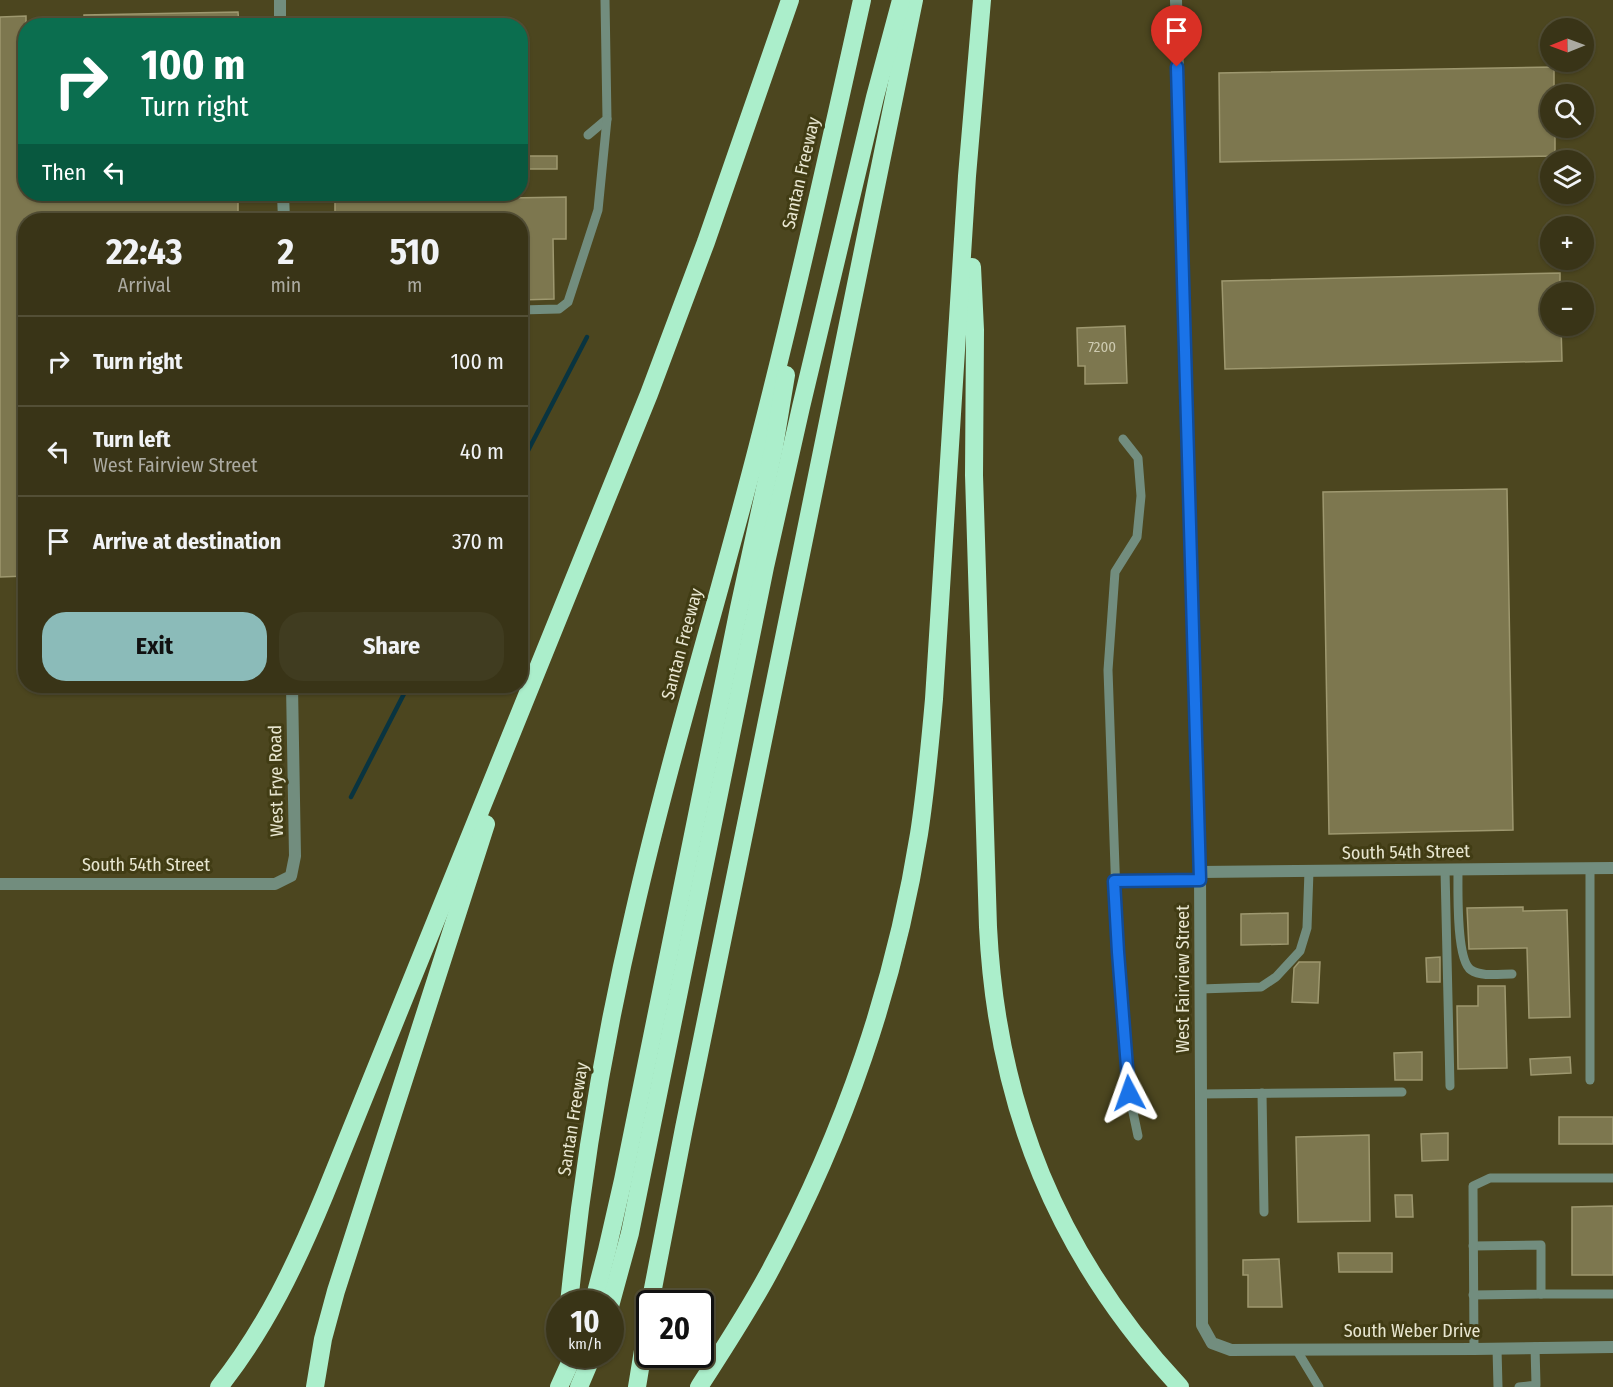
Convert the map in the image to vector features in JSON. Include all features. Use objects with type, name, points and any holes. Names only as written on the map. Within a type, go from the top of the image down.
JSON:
[{"type":"highway","points":[[653,1290],[900,31],[901,0]]},
{"type":"highway","points":[[599,1290],[616,1252],[801,407],[900,31],[914,0]]},
{"type":"highway","points":[[699,1387],[772,1268],[808,1195],[837,1128],[876,1017],[907,896],[923,806],[934,699],[968,176],[982,0]]},
{"type":"highway","name":"Santan Freeway","points":[[571,1290],[600,1082],[634,913],[662,799],[758,445],[815,210],[861,5]]},
{"type":"highway","points":[[219,1387],[269,1314],[305,1242],[507,747],[678,318],[788,7]]},
{"type":"highway","points":[[968,176],[975,330],[974,476],[988,927],[992,990],[997,1021],[1017,1109],[1052,1200],[1096,1282],[1135,1335],[1179,1387]]},
{"type":"highway","points":[[612,1290],[616,1252],[774,447],[815,210]]},
{"type":"highway","points":[[315,1387],[323,1340],[336,1291],[480,847],[507,747]]},
{"type":"highway","points":[[560,1387],[562,1368]]},
{"type":"highway","points":[[560,1387],[568,1368]]},
{"type":"highway","points":[[579,1387],[587,1368]]},
{"type":"highway","points":[[638,1387],[641,1368]]},
{"type":"street","points":[[280,0],[280,18]]},
{"type":"street","name":"West Fairview Street","points":[[1176,0],[1200,876],[1202,1324],[1212,1343]]},
{"type":"street","name":"West Frye Road","points":[[291,876],[295,856],[292,693]]},
{"type":"street","name":"South 54th Street","points":[[1200,876],[1309,871],[1613,868]]},
{"type":"street","name":"South 54th Street","points":[[0,884],[275,884],[291,876]]},
{"type":"street","name":"South Weber Drive","points":[[1212,1343],[1231,1350],[1613,1347]]},
{"type":"lane","points":[[528,310],[559,309],[568,302],[598,210],[606,118],[605,0]]},
{"type":"lane","points":[[588,135],[606,118]]},
{"type":"lane","points":[[1123,440],[1138,458],[1141,496],[1137,537],[1115,572],[1108,670],[1118,952],[1129,1093],[1138,1136]]},
{"type":"lane","points":[[1590,868],[1590,1080]]},
{"type":"lane","points":[[1452,870],[1463,962],[1468,969],[1478,974],[1512,974]]},
{"type":"lane","points":[[1450,1086],[1452,870]]},
{"type":"lane","points":[[1200,989],[1261,987],[1276,977],[1300,951],[1307,928],[1309,871]]},
{"type":"lane","points":[[1114,881],[1200,876]]},
{"type":"lane","points":[[1201,1094],[1402,1092]]},
{"type":"lane","points":[[1262,1093],[1264,1212]]},
{"type":"lane","points":[[1474,1349],[1473,1186],[1490,1178],[1613,1178]]},
{"type":"lane","points":[[1473,1246],[1541,1245],[1541,1294]]},
{"type":"lane","points":[[1473,1295],[1613,1294]]},
{"type":"lane","points":[[1519,1387],[1536,1385],[1535,1347]]},
{"type":"lane","points":[[1497,1348],[1498,1387]]},
{"type":"lane","points":[[1296,1349],[1319,1387]]},
{"type":"building","points":[[238,12],[238,18],[84,18],[84,15]]},
{"type":"building","points":[[26,16],[26,18],[18,18],[18,201],[238,201],[238,213],[18,213],[18,576],[0,577],[0,17]]},
{"type":"building","points":[[1540,67],[1540,72],[1554,72],[1554,84],[1540,84],[1540,138],[1555,138],[1555,150],[1540,150],[1540,156],[1220,162],[1219,73]]},
{"type":"building","points":[[528,156],[557,156],[557,169],[528,169]]},
{"type":"building","points":[[566,197],[566,239],[553,239],[554,299],[528,300],[528,213],[335,213],[335,202],[528,201],[528,198]]},
{"type":"building","points":[[1560,273],[1560,282],[1540,282],[1540,336],[1561,336],[1562,361],[1225,369],[1222,281]]},
{"type":"building","points":[[1125,326],[1127,383],[1085,384],[1085,366],[1078,366],[1077,328]]},
{"type":"building","points":[[1507,489],[1513,830],[1329,834],[1323,492]]},
{"type":"building","points":[[1523,907],[1523,911],[1567,910],[1570,1017],[1529,1018],[1527,948],[1469,949],[1467,908]]},
{"type":"building","points":[[1288,913],[1288,944],[1241,945],[1241,914]]},
{"type":"building","points":[[1440,957],[1440,982],[1427,982],[1426,958]]},
{"type":"building","points":[[1299,962],[1320,962],[1318,1003],[1292,1002],[1294,968]]},
{"type":"building","points":[[1478,986],[1505,986],[1507,1068],[1458,1069],[1457,1006],[1478,1006]]},
{"type":"building","points":[[1422,1052],[1422,1080],[1395,1080],[1394,1053]]},
{"type":"building","points":[[1570,1057],[1571,1073],[1531,1075],[1530,1059]]},
{"type":"building","points":[[1559,1117],[1613,1117],[1613,1144],[1559,1144]]},
{"type":"building","points":[[1448,1133],[1448,1160],[1422,1161],[1421,1134]]},
{"type":"building","points":[[1369,1135],[1370,1221],[1298,1222],[1296,1137]]},
{"type":"building","points":[[1395,1195],[1412,1195],[1413,1217],[1396,1217]]},
{"type":"building","points":[[1613,1206],[1613,1275],[1572,1275],[1572,1207]]},
{"type":"building","points":[[1338,1253],[1392,1253],[1392,1272],[1339,1272]]},
{"type":"building","points":[[1279,1259],[1282,1307],[1248,1307],[1248,1275],[1243,1275],[1243,1260]]},
{"type":"waterway","points":[[528,451],[587,337]]},
{"type":"waterway","points":[[351,797],[404,693]]},
{"type":"route","points":[[1129,1093],[1114,881],[1200,880],[1177,67]]}]
